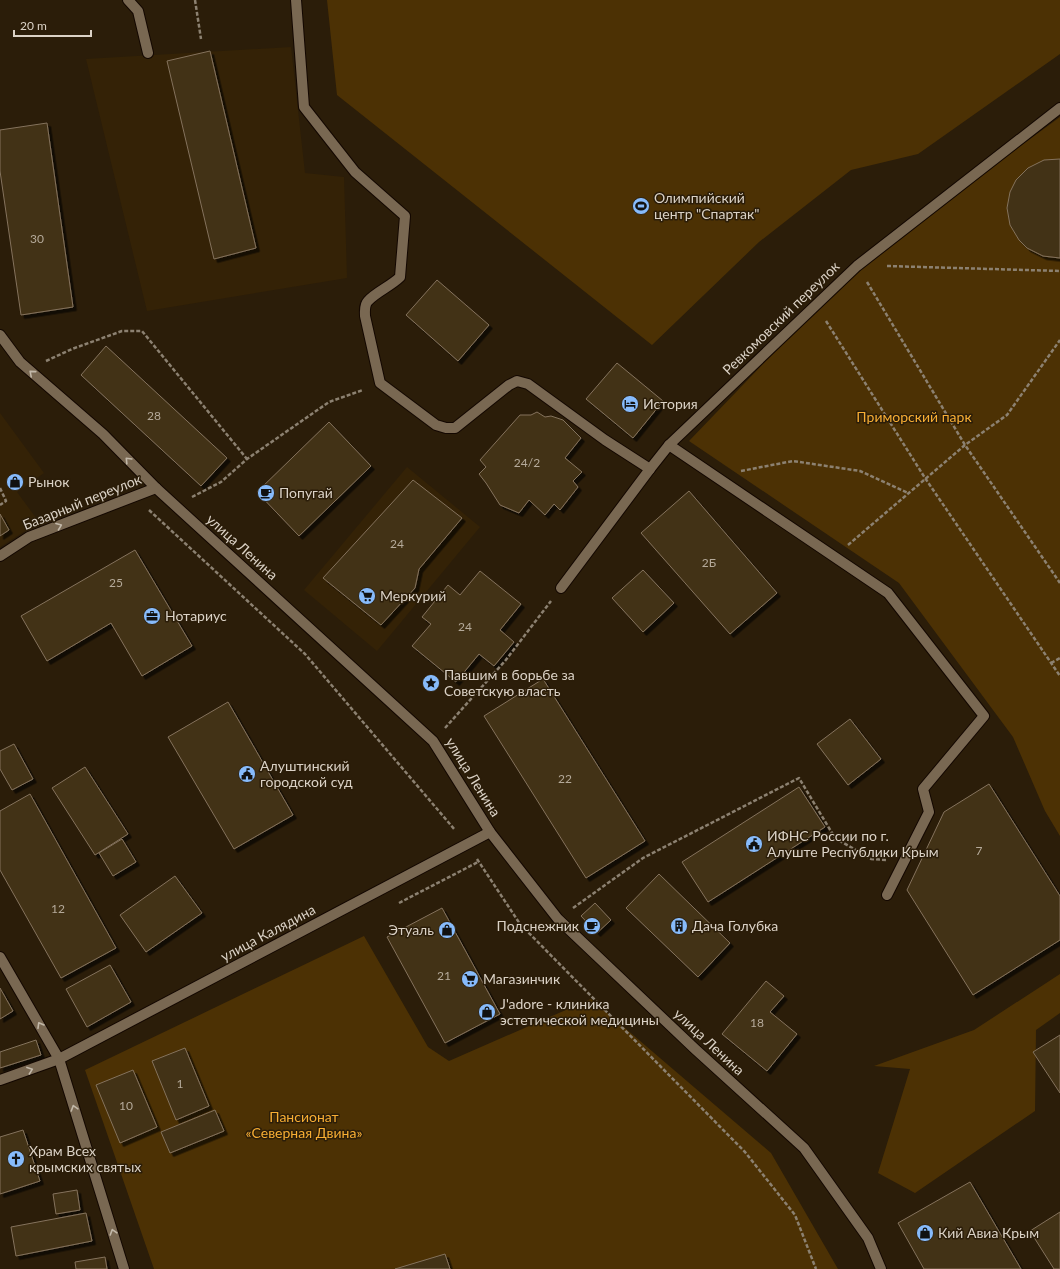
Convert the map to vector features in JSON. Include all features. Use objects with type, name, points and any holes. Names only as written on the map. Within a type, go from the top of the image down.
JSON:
[{"type":"street","points":[[128,0],[138,11],[148,52]]},
{"type":"street","points":[[296,0],[304,107],[355,172],[405,216],[400,277],[393,284],[368,301],[364,308],[380,383],[436,425],[446,428],[455,428],[510,384],[517,381],[528,384],[605,440],[650,469]]},
{"type":"street","name":"Ревкомовский переулок","points":[[561,588],[669,445],[857,266],[1060,108]]},
{"type":"street","name":"улица Ленина","points":[[0,335],[20,362],[102,434],[156,488],[433,740],[490,832],[558,918],[695,1049],[804,1148],[868,1238],[880,1269]]},
{"type":"street","points":[[669,445],[888,593],[984,716],[923,789],[929,812],[887,895]]},
{"type":"street","name":"Базарный переулок","points":[[0,556],[29,537],[156,488]]},
{"type":"street","name":"улица Калядина","points":[[0,1080],[59,1059],[490,832]]},
{"type":"street","points":[[0,957],[59,1059],[124,1269]]},
{"type":"path","points":[[195,0],[200,39]]},
{"type":"path","points":[[857,266],[1060,272]]},
{"type":"path","points":[[857,266],[965,445],[1060,583]]},
{"type":"path","points":[[816,304],[925,478],[1060,676]]},
{"type":"path","points":[[28,369],[72,349],[122,331],[142,331],[247,459]]},
{"type":"path","points":[[835,557],[925,478],[965,445],[1007,415],[1060,340]]},
{"type":"path","points":[[176,506],[221,482],[247,459],[329,402],[380,383]]},
{"type":"path","points":[[714,476],[793,461],[860,470],[908,493]]},
{"type":"path","points":[[0,488],[6,501],[0,505]]},
{"type":"path","points":[[134,496],[305,654],[466,844],[520,924],[744,1152],[795,1215],[816,1269]]},
{"type":"path","points":[[433,740],[506,660],[561,588]]},
{"type":"path","points":[[1051,664],[1060,658]]},
{"type":"path","points":[[558,918],[643,858],[800,778],[835,838],[871,859],[904,860]]},
{"type":"shaded area","points":[[291,47],[305,173],[344,177],[347,278],[147,311],[86,59]]},
{"type":"shaded area","name":"Рынок","points":[[0,413],[44,473],[17,492],[39,522],[0,547]]},
{"type":"shaded area","points":[[407,467],[480,527],[377,651],[304,590]]},
{"type":"green space","name":"Олимпийский центр \"Спартак\"","points":[[327,0],[1060,0],[1060,54],[918,154],[851,170],[759,242],[652,345],[337,95]]},
{"type":"green space","name":"Приморский парк","points":[[1060,117],[1060,836],[1045,811],[1013,737],[899,583],[689,441],[857,266]]},
{"type":"green space","name":"Пансионат «Северная Двина»","points":[[364,936],[428,1047],[449,1061],[591,999],[771,1153],[838,1269],[154,1269],[85,1070]]},
{"type":"green space","points":[[1060,974],[1060,1013],[1036,1030],[1035,1111],[915,1193],[878,1173],[910,1069],[874,1066],[974,1030]]},
{"type":"building","points":[[210,51],[256,248],[214,259],[167,61]]},
{"type":"building","points":[[47,123],[73,307],[21,315],[0,171],[0,130]]},
{"type":"building","points":[[1060,159],[1060,258],[1043,256],[1027,248],[1019,240],[1010,225],[1007,208],[1010,192],[1016,180],[1028,168],[1044,160]]},
{"type":"building","points":[[437,280],[489,325],[458,361],[406,315]]},
{"type":"building","points":[[106,346],[227,458],[201,486],[81,375]]},
{"type":"building","points":[[617,363],[663,401],[633,438],[586,399]]},
{"type":"building","points":[[537,412],[545,417],[551,416],[563,420],[581,438],[565,458],[582,472],[573,481],[578,487],[560,510],[554,504],[545,515],[529,500],[519,513],[500,505],[479,474],[486,467],[480,460],[520,415],[531,415]]},
{"type":"building","points":[[329,422],[371,466],[299,536],[257,492]]},
{"type":"building","points":[[413,480],[462,518],[419,569],[415,588],[381,625],[323,578]]},
{"type":"building","points":[[689,491],[777,593],[730,634],[641,533]]},
{"type":"building","points":[[0,514],[9,530],[0,536]]},
{"type":"building","points":[[135,550],[192,646],[142,676],[111,623],[47,661],[21,616]]},
{"type":"building","points":[[643,570],[674,603],[643,632],[612,598]]},
{"type":"building","points":[[480,571],[521,604],[500,630],[514,642],[494,666],[479,654],[456,682],[412,646],[431,624],[422,617],[448,585],[460,595]]},
{"type":"building","points":[[543,679],[645,841],[586,878],[484,716]]},
{"type":"building","points":[[228,702],[293,815],[234,849],[168,737]]},
{"type":"building","points":[[850,719],[881,759],[848,785],[817,744]]},
{"type":"building","points":[[14,744],[33,779],[12,790],[0,769],[0,751]]},
{"type":"building","points":[[85,767],[128,834],[95,855],[52,788]]},
{"type":"building","points":[[989,784],[1060,896],[1060,940],[973,995],[907,890],[944,812]]},
{"type":"building","name":"ИФНС России по г. Алуште Республики Крым","points":[[799,787],[825,827],[708,902],[682,862]]},
{"type":"building","points":[[30,794],[116,948],[61,978],[0,870],[0,811]]},
{"type":"building","points":[[122,839],[136,862],[113,876],[99,853]]},
{"type":"building","name":"Дача Голубка","points":[[659,874],[730,943],[698,977],[626,908]]},
{"type":"building","points":[[175,876],[202,913],[146,952],[120,915]]},
{"type":"building","points":[[595,903],[611,920],[597,933],[581,916]]},
{"type":"building","points":[[442,908],[500,1014],[445,1043],[387,937]]},
{"type":"building","points":[[110,965],[131,1002],[87,1027],[66,989]]},
{"type":"building","points":[[766,981],[784,996],[770,1012],[797,1034],[767,1071],[722,1034]]},
{"type":"building","points":[[0,988],[13,1011],[0,1019]]},
{"type":"building","points":[[1060,1035],[1060,1093],[1033,1052]]},
{"type":"building","points":[[36,1040],[41,1055],[0,1068],[0,1052]]},
{"type":"building","points":[[185,1048],[209,1106],[176,1120],[152,1061]]},
{"type":"building","points":[[133,1070],[157,1127],[120,1143],[96,1085]]},
{"type":"building","points":[[215,1110],[224,1131],[170,1153],[161,1132]]},
{"type":"building","name":"Храм Всех крымских святых","points":[[23,1130],[40,1181],[0,1194],[0,1137]]},
{"type":"building","points":[[970,1182],[1021,1269],[924,1269],[898,1223]]},
{"type":"building","points":[[77,1190],[80,1210],[56,1214],[53,1194]]},
{"type":"building","points":[[1060,1212],[1060,1269],[1054,1269],[1030,1231]]},
{"type":"building","points":[[86,1213],[92,1241],[16,1256],[11,1227]]},
{"type":"building","points":[[445,1254],[450,1269],[395,1269]]},
{"type":"building","points":[[105,1257],[107,1269],[76,1269],[75,1262]]},
{"type":"place","name":"Олимпийский центр \"Спартак\"","points":[[641,206]]},
{"type":"place","name":"История","points":[[630,404]]},
{"type":"place","name":"Рынок","points":[[15,482]]},
{"type":"place","name":"Попугай","points":[[266,493]]},
{"type":"place","name":"Меркурий","points":[[367,596]]},
{"type":"place","name":"Нотариус","points":[[152,616]]},
{"type":"place","name":"Павшим в борьбе за Советскую власть","points":[[431,683]]},
{"type":"place","name":"Алуштинский городской суд","points":[[247,774]]},
{"type":"place","name":"ИФНС России по г. Алуште Республики Крым","points":[[754,844]]},
{"type":"place","name":"Подснежник","points":[[592,926]]},
{"type":"place","name":"Дача Голубка","points":[[679,926]]},
{"type":"place","name":"Этуаль","points":[[447,930]]},
{"type":"place","name":"Магазинчик","points":[[470,979]]},
{"type":"place","name":"J'adore - клиника эстетической медицины","points":[[487,1012]]},
{"type":"place","name":"Храм Всех крымских святых","points":[[16,1159]]},
{"type":"place","name":"Кий Авиа Крым","points":[[925,1233]]}]
